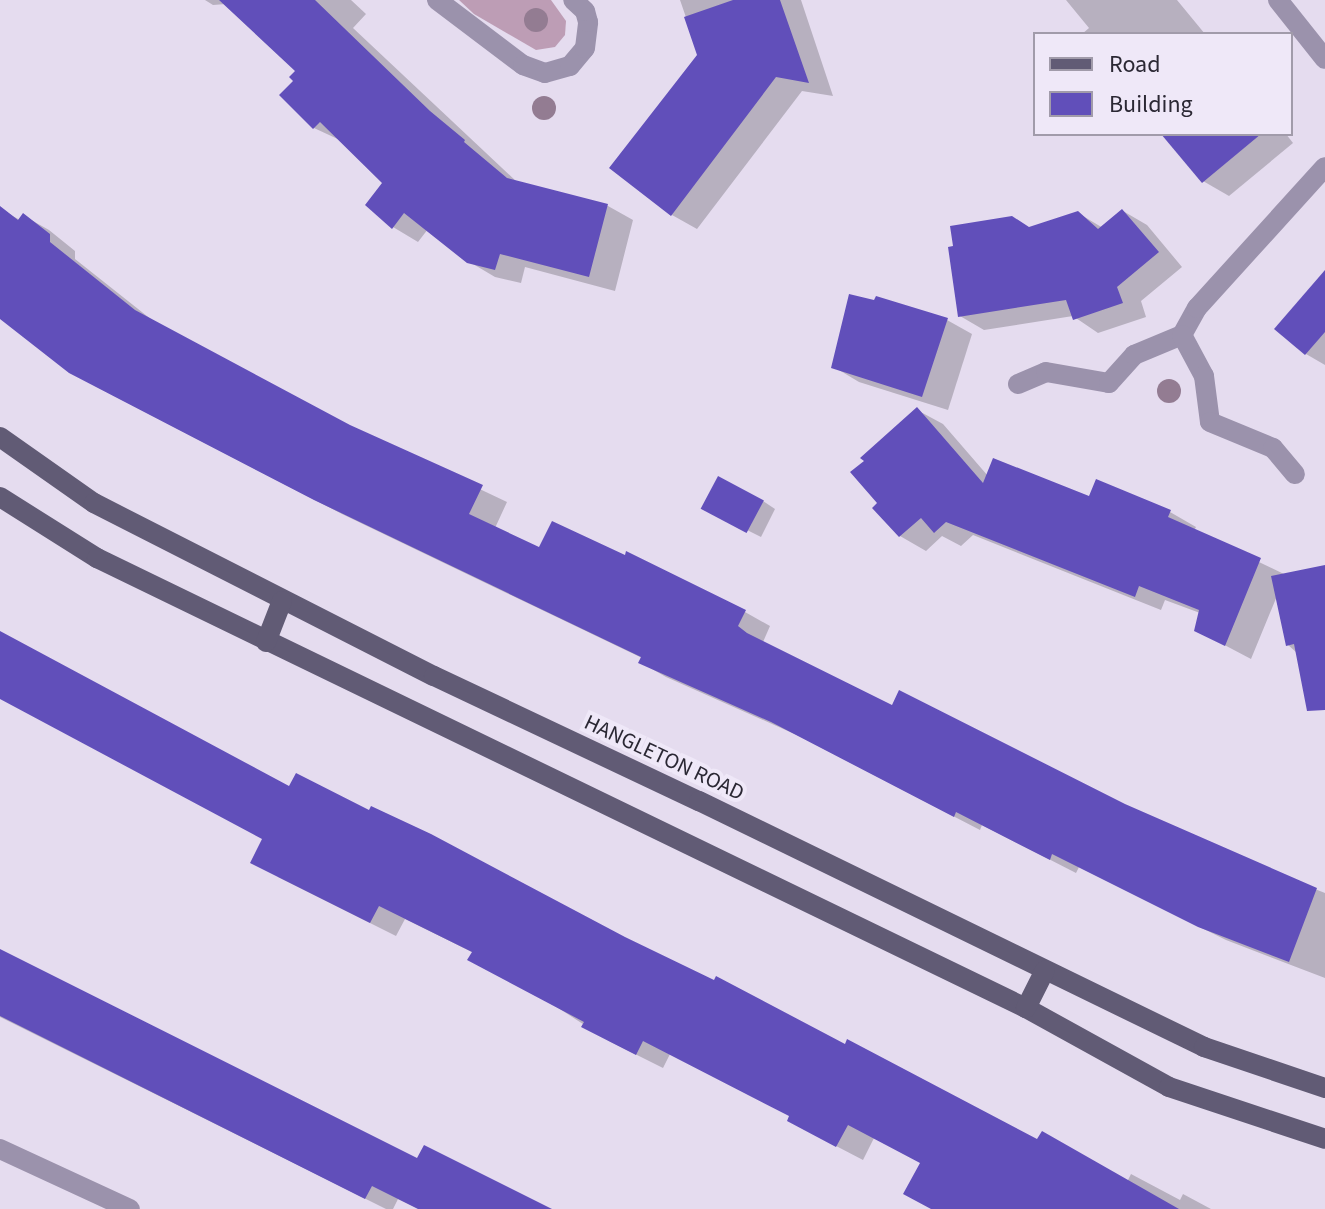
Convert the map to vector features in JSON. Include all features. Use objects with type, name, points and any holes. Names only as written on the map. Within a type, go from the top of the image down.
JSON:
[{"type":"main road","name":"HANGLETON ROAD","points":[[0,437],[94,503],[282,601],[1204,1047],[1325,1088]]},
{"type":"main road","points":[[0,497],[97,558],[1026,1008],[1169,1087],[1325,1139]]},
{"type":"main road","points":[[266,642],[282,601]]},
{"type":"main road","points":[[1026,1008],[1045,970]]},
{"type":"street","points":[[437,0],[523,65],[545,73],[570,66],[585,48],[588,22],[585,11],[573,0]]},
{"type":"street","points":[[1278,0],[1325,59]]},
{"type":"street","points":[[1018,384],[1046,372],[1109,383],[1134,355],[1182,335],[1197,308],[1325,167]]},
{"type":"street","points":[[1182,335],[1204,376],[1210,422],[1273,448],[1295,474]]},
{"type":"street","points":[[0,1149],[130,1209]]},
{"type":"shaded area","points":[[459,0],[551,0],[566,21],[565,35],[555,47],[536,50],[474,14]]},
{"type":"building","points":[[219,0],[315,0],[430,111],[507,178],[608,204],[589,277],[500,254],[495,270],[467,263],[404,213],[392,229],[365,205],[382,183],[320,122],[313,129],[279,95],[293,81],[289,77],[295,71]]},
{"type":"building","points":[[733,0],[780,0],[809,83],[776,77],[671,216],[609,168],[697,55],[684,17]]},
{"type":"building","points":[[1163,136],[1259,136],[1202,183]]},
{"type":"building","points":[[0,206],[18,220],[23,213],[50,234],[50,242],[135,310],[350,425],[483,485],[469,514],[539,547],[552,521],[625,555],[626,551],[746,610],[738,626],[747,633],[892,705],[899,690],[1125,804],[1317,888],[1289,962],[1198,927],[1052,854],[1050,860],[956,812],[954,817],[771,722],[638,663],[641,657],[314,500],[69,373],[0,319]]},
{"type":"building","points":[[1122,209],[1159,252],[1117,287],[1123,303],[1073,320],[1066,300],[958,317],[948,247],[953,246],[950,226],[1012,216],[1029,227],[1078,211],[1098,229]]},
{"type":"building","points":[[1325,270],[1325,332],[1305,355],[1274,329]]},
{"type":"building","points":[[849,294],[874,300],[876,296],[948,318],[922,397],[831,368]]},
{"type":"building","points":[[917,407],[983,483],[993,458],[1089,496],[1096,479],[1171,510],[1168,517],[1261,558],[1225,646],[1194,631],[1199,610],[1139,586],[1135,597],[946,522],[934,533],[921,518],[899,537],[872,508],[877,503],[850,472],[864,461],[860,458]]},
{"type":"building","points":[[718,476],[764,500],[747,533],[701,509]]},
{"type":"building","points":[[1325,565],[1325,710],[1307,711],[1294,644],[1286,646],[1271,576]]},
{"type":"building","points":[[0,631],[289,786],[296,773],[369,810],[371,806],[431,834],[625,937],[714,980],[716,976],[845,1044],[847,1039],[1037,1139],[1042,1131],[1179,1209],[931,1209],[903,1194],[920,1163],[848,1125],[836,1147],[787,1121],[789,1116],[643,1041],[636,1055],[581,1027],[584,1022],[467,960],[472,952],[379,906],[370,923],[250,863],[262,839],[0,699]]},
{"type":"building","points":[[0,949],[417,1158],[424,1145],[552,1209],[418,1209],[372,1186],[365,1199],[0,1016]]}]
